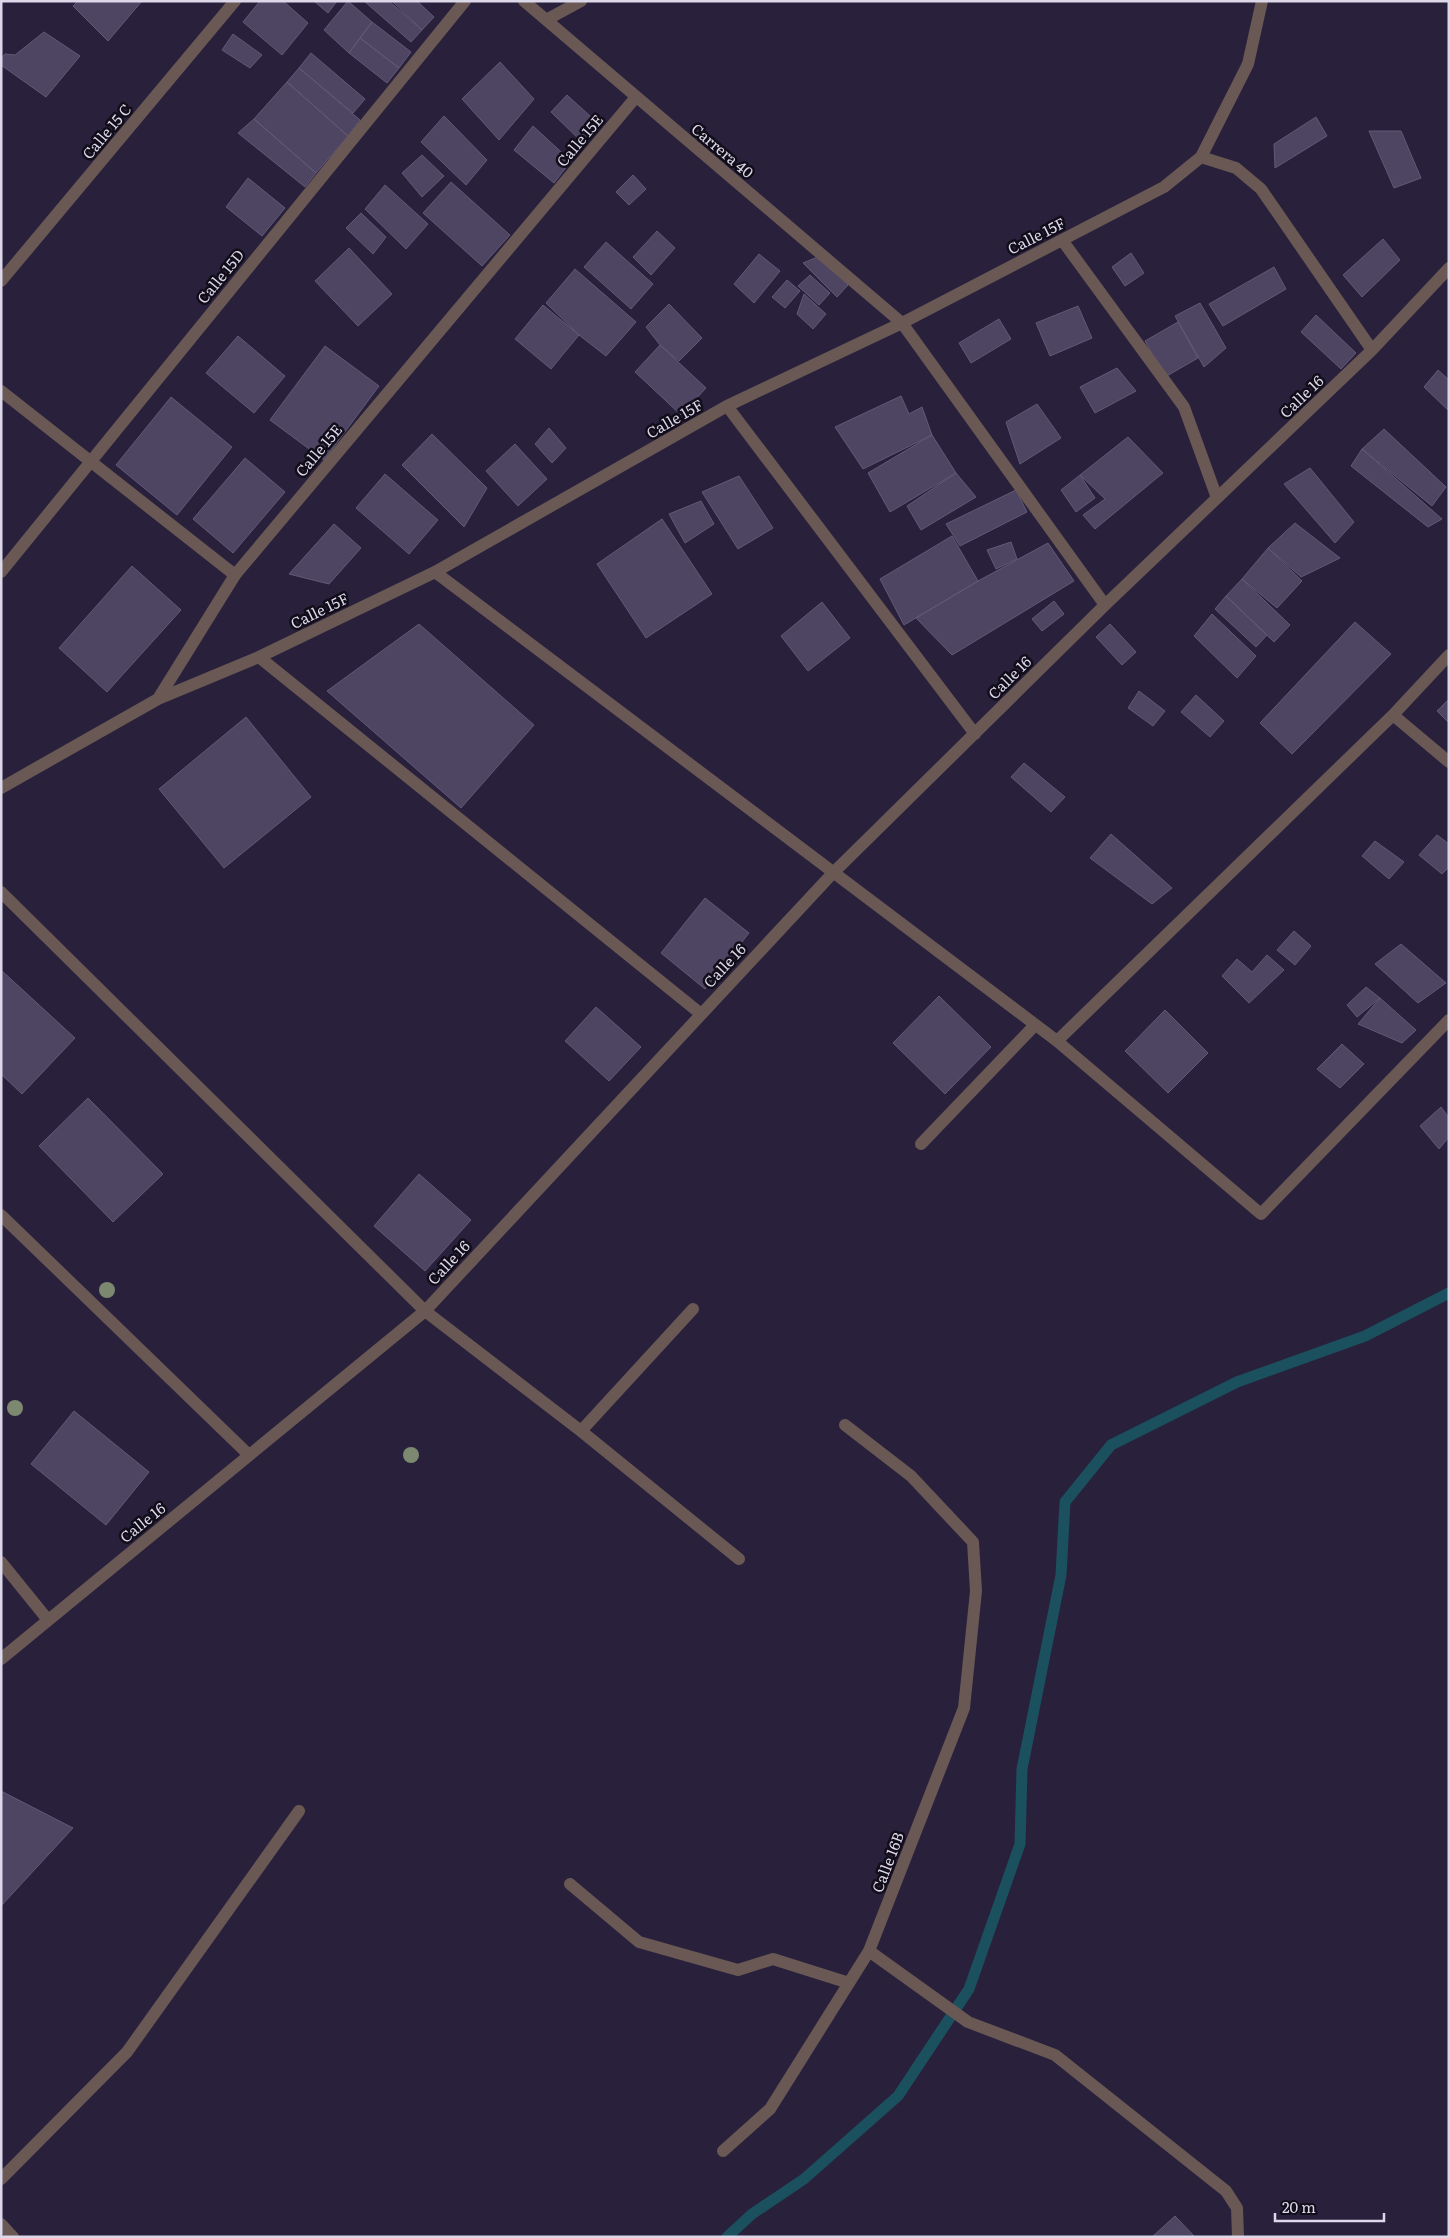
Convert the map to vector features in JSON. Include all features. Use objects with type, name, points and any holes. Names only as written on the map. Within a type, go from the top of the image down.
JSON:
[{"type":"street","name":"Calle 15 C","points":[[1,281],[235,1]]},
{"type":"street","name":"Calle 15D","points":[[1,572],[465,1]]},
{"type":"street","name":"Carrera 40","points":[[524,1],[902,323],[1105,605]]},
{"type":"street","points":[[546,20],[581,1]]},
{"type":"street","points":[[1262,1],[1248,64],[1201,157],[1236,168],[1261,189],[1372,350]]},
{"type":"street","name":"Calle 15E","points":[[1,788],[158,699],[234,575],[636,97]]},
{"type":"street","name":"Calle 15F","points":[[158,699],[259,657],[434,572],[727,406],[902,323],[1164,187],[1201,157]]},
{"type":"street","points":[[1062,240],[1184,407],[1217,498]]},
{"type":"street","name":"Calle 16","points":[[1,1659],[425,1311],[832,874],[1105,605],[1372,350],[1449,268]]},
{"type":"street","points":[[1,391],[234,575]]},
{"type":"street","points":[[727,406],[975,734]]},
{"type":"street","points":[[434,572],[832,874],[1057,1041],[1261,1214],[1449,1020]]},
{"type":"street","points":[[1057,1041],[1393,715],[1449,655]]},
{"type":"street","points":[[259,657],[701,1014]]},
{"type":"street","points":[[1393,715],[1449,762]]},
{"type":"street","points":[[1,892],[425,1311],[581,1431],[739,1558]]},
{"type":"street","points":[[922,1144],[1035,1025]]},
{"type":"street","points":[[1,1215],[250,1455]]},
{"type":"street","points":[[581,1431],[693,1308]]},
{"type":"street","name":"Calle 16B","points":[[723,2151],[770,2109],[869,1951],[964,1708],[976,1591],[973,1542],[911,1476],[846,1425]]},
{"type":"street","points":[[1,1562],[48,1620]]},
{"type":"street","points":[[1,2179],[127,2052],[299,1811]]},
{"type":"street","points":[[570,1884],[639,1942],[738,1970],[773,1959],[849,1983]]},
{"type":"street","points":[[869,1951],[968,2022],[1055,2055],[1106,2094],[1226,2191],[1237,2208],[1238,2237]]},
{"type":"street","points":[[1,2224],[13,2237]]},
{"type":"building","points":[[78,1],[142,1],[108,41],[73,6]]},
{"type":"building","points":[[260,1],[283,1],[308,23],[282,55],[243,22]]},
{"type":"building","points":[[314,1],[337,1],[328,13]]},
{"type":"building","points":[[348,1],[372,22],[349,53],[324,30]]},
{"type":"building","points":[[364,1],[389,1],[422,30],[411,42]]},
{"type":"building","points":[[392,1],[417,1],[434,17],[422,30]]},
{"type":"building","points":[[372,22],[411,52],[399,68],[360,38]]},
{"type":"building","points":[[44,32],[80,56],[46,97],[1,65],[1,58],[5,54],[15,55]]},
{"type":"building","points":[[233,34],[262,55],[250,68],[222,50]]},
{"type":"building","points":[[360,38],[399,68],[387,83],[349,53]]},
{"type":"building","points":[[311,53],[365,99],[353,113],[299,68]]},
{"type":"building","points":[[500,62],[534,99],[499,140],[462,99]]},
{"type":"building","points":[[299,68],[360,120],[348,136],[287,82]]},
{"type":"building","points":[[287,82],[348,136],[316,173],[254,119]]},
{"type":"building","points":[[567,95],[601,126],[584,144],[551,112]]},
{"type":"building","points":[[444,116],[487,160],[466,185],[421,142]]},
{"type":"building","points":[[1316,117],[1327,136],[1275,168],[1274,144]]},
{"type":"building","points":[[254,119],[316,173],[305,187],[238,133]]},
{"type":"building","points":[[533,126],[571,161],[554,183],[514,150]]},
{"type":"building","points":[[1369,131],[1401,131],[1421,178],[1394,188]]},
{"type":"building","points":[[422,155],[444,176],[422,197],[402,173]]},
{"type":"building","points":[[633,175],[646,189],[629,205],[616,192]]},
{"type":"building","points":[[248,178],[285,208],[262,236],[226,207]]},
{"type":"building","points":[[451,182],[510,235],[482,266],[423,213]]},
{"type":"building","points":[[385,185],[428,224],[406,249],[365,209]]},
{"type":"building","points":[[361,213],[386,237],[373,254],[346,228]]},
{"type":"building","points":[[657,231],[675,248],[651,275],[633,257]]},
{"type":"building","points":[[1383,239],[1400,260],[1362,297],[1343,275]]},
{"type":"building","points":[[606,242],[653,284],[631,309],[584,267]]},
{"type":"building","points":[[349,248],[392,294],[358,326],[315,281]]},
{"type":"building","points":[[1131,253],[1144,273],[1125,286],[1112,267]]},
{"type":"building","points":[[759,254],[780,271],[754,303],[734,284]]},
{"type":"building","points":[[820,256],[848,285],[837,297],[803,263]]},
{"type":"building","points":[[1274,267],[1286,289],[1223,326],[1209,304]]},
{"type":"building","points":[[575,269],[636,322],[606,356],[579,335],[546,303]]},
{"type":"building","points":[[810,275],[830,293],[819,305],[798,286]]},
{"type":"building","points":[[787,280],[800,291],[785,308],[772,297]]},
{"type":"building","points":[[804,294],[826,314],[813,329],[797,314]]},
{"type":"building","points":[[1200,303],[1226,348],[1204,367],[1175,316]]},
{"type":"building","points":[[669,304],[702,338],[679,361],[660,345],[646,327]]},
{"type":"building","points":[[543,305],[579,335],[551,369],[515,339]]},
{"type":"building","points":[[1078,306],[1092,338],[1050,356],[1036,323]]},
{"type":"building","points":[[1316,315],[1356,353],[1341,369],[1301,332]]},
{"type":"building","points":[[999,319],[1011,339],[971,363],[959,343]]},
{"type":"building","points":[[1178,322],[1198,358],[1165,377],[1145,341]]},
{"type":"building","points":[[238,336],[285,376],[254,413],[206,373]]},
{"type":"building","points":[[660,345],[706,388],[681,415],[635,372]]},
{"type":"building","points":[[325,346],[379,386],[324,460],[270,420]]},
{"type":"building","points":[[1117,368],[1136,391],[1095,413],[1080,387]]},
{"type":"building","points":[[1438,370],[1449,380],[1449,411],[1424,387]]},
{"type":"building","points":[[901,396],[909,414],[922,407],[932,435],[863,469],[835,427]]},
{"type":"building","points":[[171,397],[232,447],[177,515],[116,465]]},
{"type":"building","points":[[1037,404],[1061,438],[1020,464],[1006,422]]},
{"type":"building","points":[[549,428],[566,448],[552,463],[535,444]]},
{"type":"building","points":[[1384,429],[1446,487],[1432,506],[1362,449]]},
{"type":"building","points":[[432,434],[487,488],[464,527],[402,465]]},
{"type":"building","points":[[932,435],[956,473],[890,512],[868,473]]},
{"type":"building","points":[[1128,437],[1163,473],[1095,529],[1083,515],[1105,499],[1080,475]]},
{"type":"building","points":[[515,444],[547,479],[518,506],[486,471]]},
{"type":"building","points":[[1362,449],[1442,519],[1428,527],[1351,466]]},
{"type":"building","points":[[245,458],[285,492],[233,553],[193,519]]},
{"type":"building","points":[[1310,468],[1354,522],[1335,543],[1284,484]]},
{"type":"building","points":[[956,473],[976,497],[921,530],[907,506]]},
{"type":"building","points":[[385,474],[438,520],[409,554],[356,508]]},
{"type":"building","points":[[1080,475],[1095,498],[1076,512],[1061,490]]},
{"type":"building","points":[[739,476],[773,528],[738,549],[702,492]]},
{"type":"building","points":[[1016,490],[1027,512],[960,546],[946,524]]},
{"type":"building","points":[[701,501],[714,524],[685,543],[669,514]]},
{"type":"building","points":[[662,519],[712,594],[646,638],[597,564]]},
{"type":"building","points":[[1295,523],[1340,558],[1301,577],[1268,548]]},
{"type":"building","points":[[334,524],[361,548],[329,584],[289,574]]},
{"type":"building","points":[[952,536],[978,581],[904,625],[880,579]]},
{"type":"building","points":[[1011,542],[1017,559],[996,569],[987,550]]},
{"type":"building","points":[[1048,543],[1074,581],[952,655],[916,618],[978,581]]},
{"type":"building","points":[[1268,548],[1302,581],[1277,608],[1242,579]]},
{"type":"building","points":[[132,566],[181,610],[107,692],[59,648]]},
{"type":"building","points":[[1242,579],[1290,625],[1274,642],[1226,596]]},
{"type":"building","points":[[1226,596],[1267,635],[1256,647],[1215,609]]},
{"type":"building","points":[[1054,601],[1064,614],[1042,631],[1032,619]]},
{"type":"building","points":[[822,602],[850,638],[808,671],[781,636]]},
{"type":"building","points":[[1212,614],[1256,656],[1237,678],[1194,636]]},
{"type":"building","points":[[1355,622],[1391,654],[1292,754],[1260,723]]},
{"type":"building","points":[[419,624],[534,725],[461,808],[327,691]]},
{"type":"building","points":[[1110,624],[1136,652],[1122,665],[1096,637]]},
{"type":"building","points":[[1139,691],[1165,711],[1153,726],[1128,708]]},
{"type":"building","points":[[1196,695],[1224,721],[1210,737],[1181,712]]},
{"type":"building","points":[[1449,699],[1449,723],[1437,711]]},
{"type":"building","points":[[246,717],[311,797],[224,868],[159,789]]},
{"type":"building","points":[[1024,763],[1065,797],[1051,812],[1011,777]]},
{"type":"building","points":[[1111,834],[1172,888],[1152,904],[1090,858]]},
{"type":"building","points":[[1437,835],[1449,844],[1449,867],[1442,874],[1419,855]]},
{"type":"building","points":[[1375,841],[1404,862],[1389,879],[1362,856]]},
{"type":"building","points":[[705,898],[749,933],[705,989],[661,953]]},
{"type":"building","points":[[1294,931],[1311,946],[1295,965],[1277,950]]},
{"type":"building","points":[[1401,944],[1446,983],[1418,1003],[1375,964]]},
{"type":"building","points":[[1267,955],[1284,970],[1249,1003],[1222,976],[1237,959],[1252,972]]},
{"type":"building","points":[[1,970],[75,1038],[22,1094],[1,1074]]},
{"type":"building","points":[[1366,987],[1380,998],[1357,1017],[1347,1005]]},
{"type":"building","points":[[939,996],[991,1047],[945,1094],[893,1043]]},
{"type":"building","points":[[1380,998],[1416,1030],[1402,1043],[1358,1024]]},
{"type":"building","points":[[596,1007],[641,1047],[609,1081],[565,1041]]},
{"type":"building","points":[[1165,1010],[1208,1053],[1168,1093],[1125,1051]]},
{"type":"building","points":[[1342,1044],[1364,1064],[1340,1088],[1317,1069]]},
{"type":"building","points":[[88,1098],[163,1174],[113,1222],[39,1146]]},
{"type":"building","points":[[1441,1107],[1449,1118],[1449,1137],[1439,1149],[1420,1126]]},
{"type":"building","points":[[419,1174],[471,1220],[425,1271],[374,1226]]},
{"type":"building","points":[[74,1411],[149,1472],[106,1525],[31,1464]]},
{"type":"building","points":[[1,1791],[73,1828],[1,1906]]},
{"type":"building","points":[[1175,2216],[1195,2237],[1152,2237]]},
{"type":"waterway","points":[[727,2237],[752,2214],[804,2179],[898,2096],[969,1989],[1020,1844],[1022,1769],[1061,1575],[1065,1502],[1111,1445],[1237,1382],[1365,1336],[1449,1293]]}]
